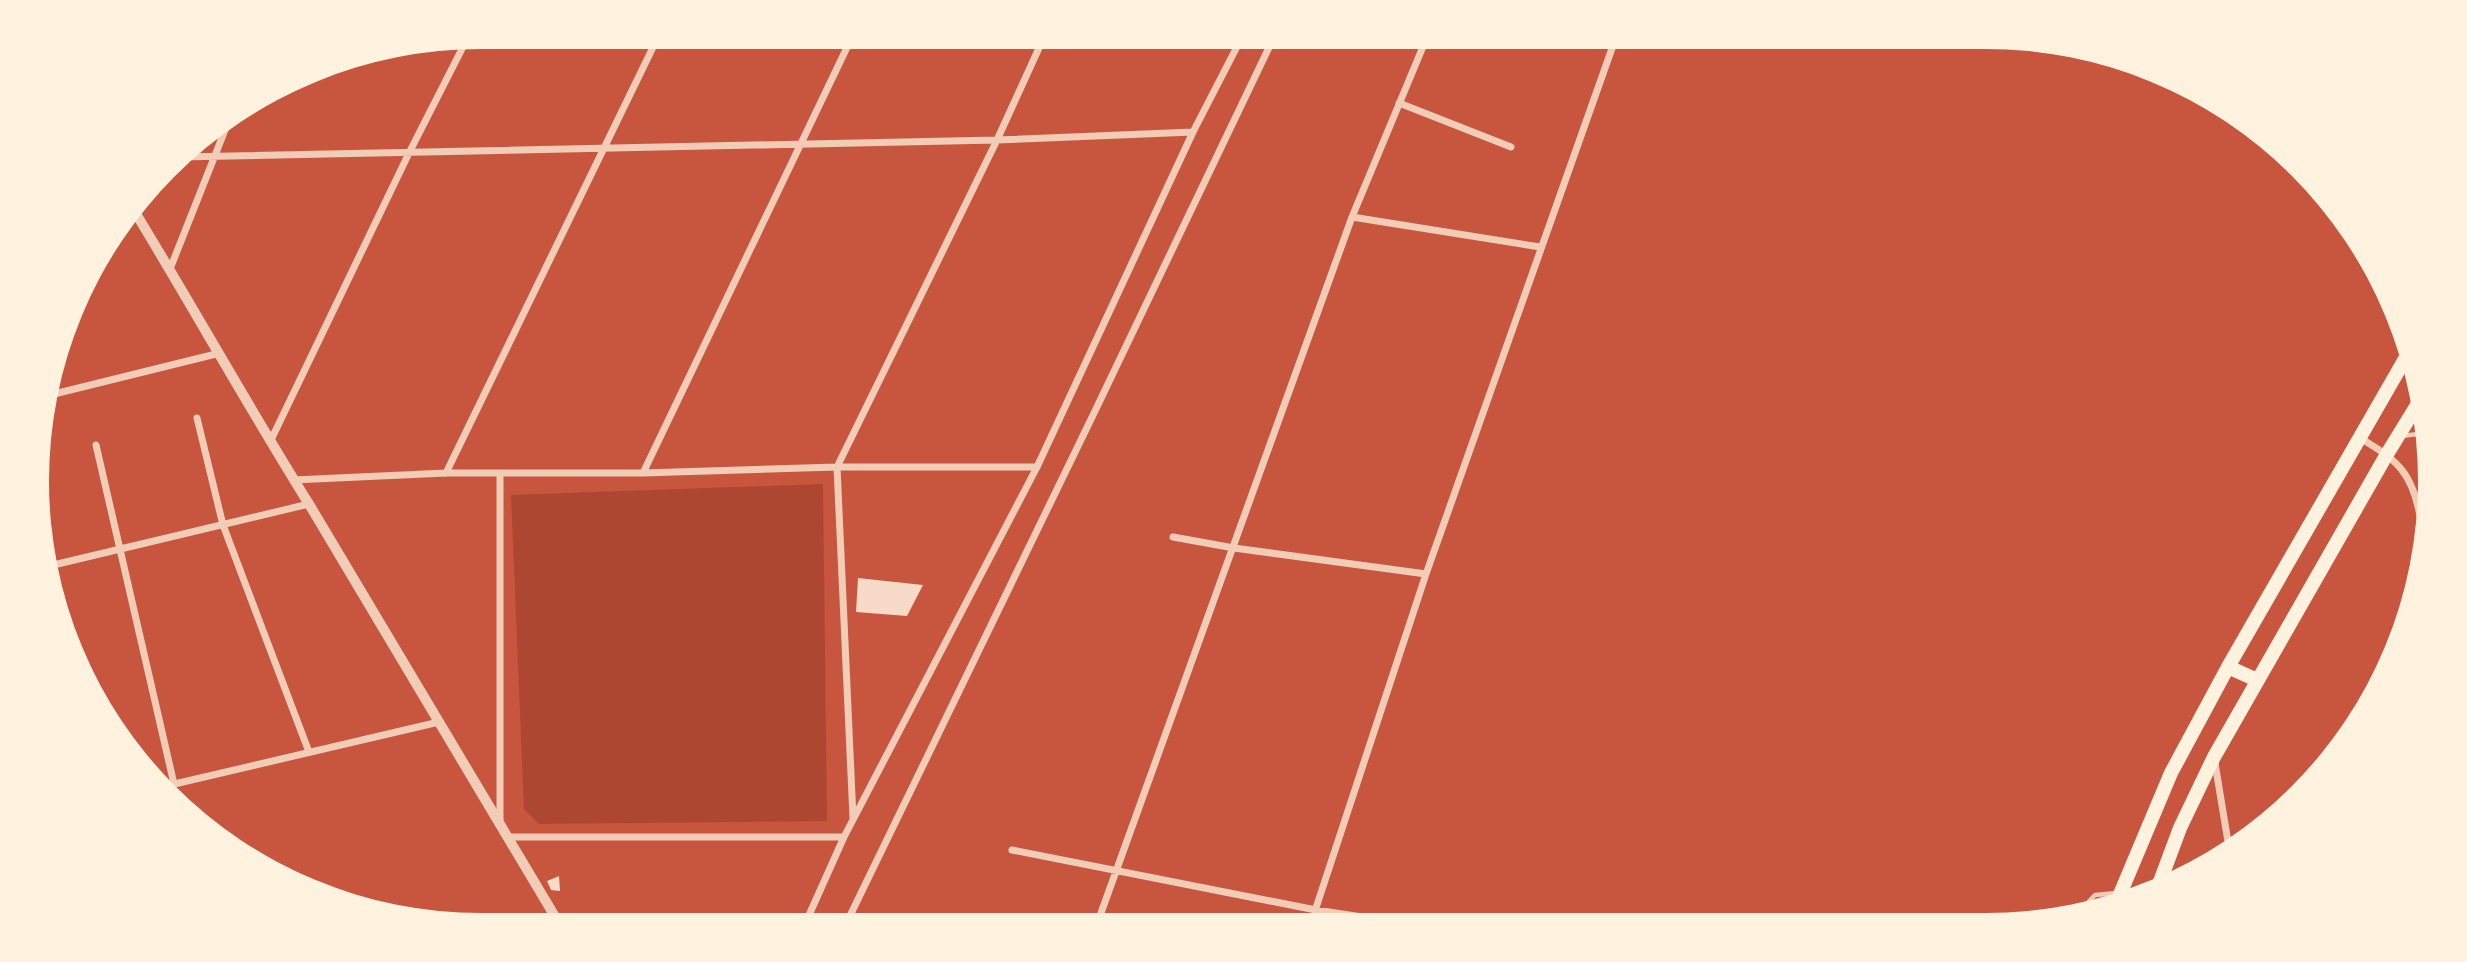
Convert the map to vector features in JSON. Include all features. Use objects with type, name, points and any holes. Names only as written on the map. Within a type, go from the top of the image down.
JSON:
[{"type":"main road","points":[[2122,891],[2171,773],[2321,502],[2402,365]]},
{"type":"main road","points":[[2163,875],[2180,828],[2214,757],[2412,413]]},
{"type":"main road","points":[[2228,667],[2257,680]]},
{"type":"street","points":[[446,473],[652,49]]},
{"type":"street","points":[[643,472],[846,49]]},
{"type":"street","points":[[853,820],[837,467],[997,140],[1039,49]]},
{"type":"street","points":[[810,913],[844,837],[1037,467],[1193,132],[1236,49]]},
{"type":"street","points":[[851,913],[1268,49]]},
{"type":"street","points":[[1101,913],[1352,217],[1422,49]]},
{"type":"street","points":[[1315,913],[1426,574],[1612,49]]},
{"type":"street","points":[[269,443],[462,50]]},
{"type":"street","points":[[1399,103],[1511,147]]},
{"type":"street","points":[[195,157],[997,140],[1193,132]]},
{"type":"street","points":[[170,269],[223,134]]},
{"type":"street","points":[[1352,217],[1540,247]]},
{"type":"street","points":[[138,218],[220,353],[269,443],[309,504],[553,913]]},
{"type":"street","points":[[58,393],[220,353]]},
{"type":"street","points":[[197,418],[223,525],[309,752]]},
{"type":"street","points":[[2360,439],[2387,454],[2402,468],[2417,499]]},
{"type":"street","points":[[96,445],[169,779]]},
{"type":"street","points":[[293,480],[446,473],[1037,467]]},
{"type":"street","points":[[500,474],[500,825]]},
{"type":"street","points":[[57,564],[309,504]]},
{"type":"street","points":[[1173,537],[1426,574]]},
{"type":"street","points":[[174,784],[439,722]]},
{"type":"street","points":[[2214,757],[2228,839]]},
{"type":"street","points":[[507,836],[844,837]]},
{"type":"street","points":[[1012,850],[1336,913]]},
{"type":"lane","points":[[2398,437],[2415,435]]},
{"type":"lane","points":[[2090,900],[2095,895],[2107,895]]},
{"type":"shaded area","points":[[823,484],[827,821],[539,824],[524,809],[511,495]]},
{"type":"building","points":[[858,578],[923,585],[907,616],[856,612]]},
{"type":"building","points":[[559,876],[560,891],[551,890],[547,881]]}]
